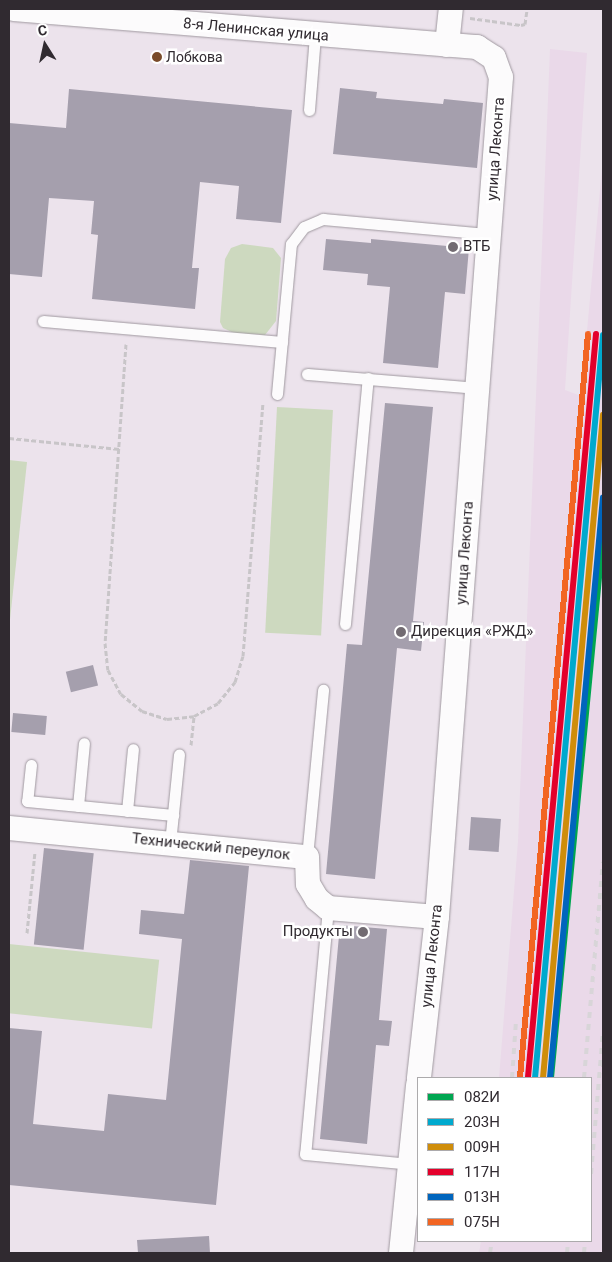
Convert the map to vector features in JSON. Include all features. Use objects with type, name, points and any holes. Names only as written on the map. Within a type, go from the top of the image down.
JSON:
[{"type":"street","name":"8-я Ленинская улица","points":[[14,9],[169,15],[315,35],[477,47],[494,58]]},
{"type":"street","points":[[447,45],[450,12]]},
{"type":"street","name":"улица Леконта","points":[[419,1077],[437,917],[501,77],[494,58]]},
{"type":"street","name":"Технический переулок","points":[[9,828],[306,857],[308,884],[316,899],[328,908]]},
{"type":"street","points":[[328,908],[437,917]]},
{"type":"street","points":[[401,1253],[417,1094]]},
{"type":"lane","points":[[309,110],[315,35]]},
{"type":"lane","points":[[277,394],[291,244],[304,227],[323,219],[489,234]]},
{"type":"lane","points":[[43,321],[282,342]]},
{"type":"lane","points":[[307,374],[478,388]]},
{"type":"lane","points":[[345,624],[368,378]]},
{"type":"lane","points":[[306,857],[323,690]]},
{"type":"lane","points":[[78,806],[84,743]]},
{"type":"lane","points":[[127,811],[133,749]]},
{"type":"lane","points":[[170,843],[179,754]]},
{"type":"lane","points":[[31,765],[27,801],[173,815]]},
{"type":"lane","points":[[328,908],[305,1154],[410,1164]]},
{"type":"path","points":[[450,12],[521,25],[525,24],[527,9]]},
{"type":"path","points":[[127,328],[105,643],[108,670],[121,694],[142,711],[167,719],[194,716],[218,703],[235,682],[243,656],[264,400]]},
{"type":"path","points":[[9,438],[119,449]]},
{"type":"path","points":[[192,745],[194,716]]},
{"type":"path","points":[[27,933],[36,831]]},
{"type":"shaded area","points":[[550,49],[587,53],[565,390],[581,396],[603,157],[603,1253],[479,1253],[481,1242],[592,1242],[592,1077],[499,1077],[518,841]]},
{"type":"green space","points":[[242,244],[273,248],[281,258],[276,321],[265,335],[234,333],[223,328],[220,322],[225,259],[231,248]]},
{"type":"green space","points":[[277,407],[333,410],[321,636],[265,633]]},
{"type":"green space","points":[[9,460],[27,462],[9,629]]},
{"type":"green space","points":[[9,944],[159,960],[152,1028],[9,1013]]},
{"type":"building","points":[[340,88],[377,92],[376,98],[443,104],[444,99],[483,103],[477,168],[333,154]]},
{"type":"building","points":[[69,89],[292,110],[281,223],[236,219],[239,186],[200,182],[192,268],[199,268],[195,309],[92,299],[98,235],[91,234],[94,201],[49,198],[42,277],[9,274],[9,123],[66,128]]},
{"type":"building","points":[[326,239],[371,243],[371,239],[469,248],[465,294],[445,292],[438,368],[383,363],[390,287],[367,285],[368,274],[323,270]]},
{"type":"building","points":[[385,403],[433,407],[413,621],[424,622],[421,651],[397,648],[375,879],[326,874],[347,644],[362,645]]},
{"type":"building","points":[[93,665],[98,685],[71,692],[66,672]]},
{"type":"building","points":[[13,713],[47,716],[45,735],[11,732]]},
{"type":"building","points":[[471,817],[501,819],[499,852],[469,850]]},
{"type":"building","points":[[44,848],[94,853],[84,950],[34,944]]},
{"type":"building","points":[[190,860],[249,866],[216,1205],[9,1185],[9,1028],[42,1031],[33,1124],[104,1131],[108,1094],[166,1100],[182,939],[139,934],[141,910],[184,914]]},
{"type":"building","points":[[340,925],[387,929],[379,1020],[392,1021],[389,1046],[376,1045],[367,1144],[320,1139]]},
{"type":"building","points":[[209,1236],[210,1253],[138,1253],[137,1240]]},
{"type":"railway","points":[[584,1077],[603,862]]},
{"type":"railway","points":[[512,1077],[516,1021]]},
{"type":"railway","points":[[592,1162],[603,1032]]},
{"type":"railway","points":[[490,1253],[492,1242]]},
{"type":"railway","points":[[567,1253],[568,1242]]},
{"type":"railway","points":[[584,1253],[585,1242]]},
{"type":"transit line","name":"075Н","points":[[520,1077],[588,334]]},
{"type":"transit line","name":"117Н","points":[[528,1077],[596,334]]},
{"type":"transit line","name":"203Н","points":[[535,1077],[603,335]]},
{"type":"transit line","name":"009Н","points":[[543,1077],[603,415]]},
{"type":"transit line","name":"013Н","points":[[550,1077],[603,497]]},
{"type":"transit line","name":"082И","points":[[551,1077],[603,536]]},
{"type":"place","name":"Лобкова","points":[[157,57]]},
{"type":"place","name":"ВТБ","points":[[453,247]]},
{"type":"place","name":"Дирекция «РЖД»","points":[[401,632]]},
{"type":"place","name":"Продукты","points":[[363,932]]}]
